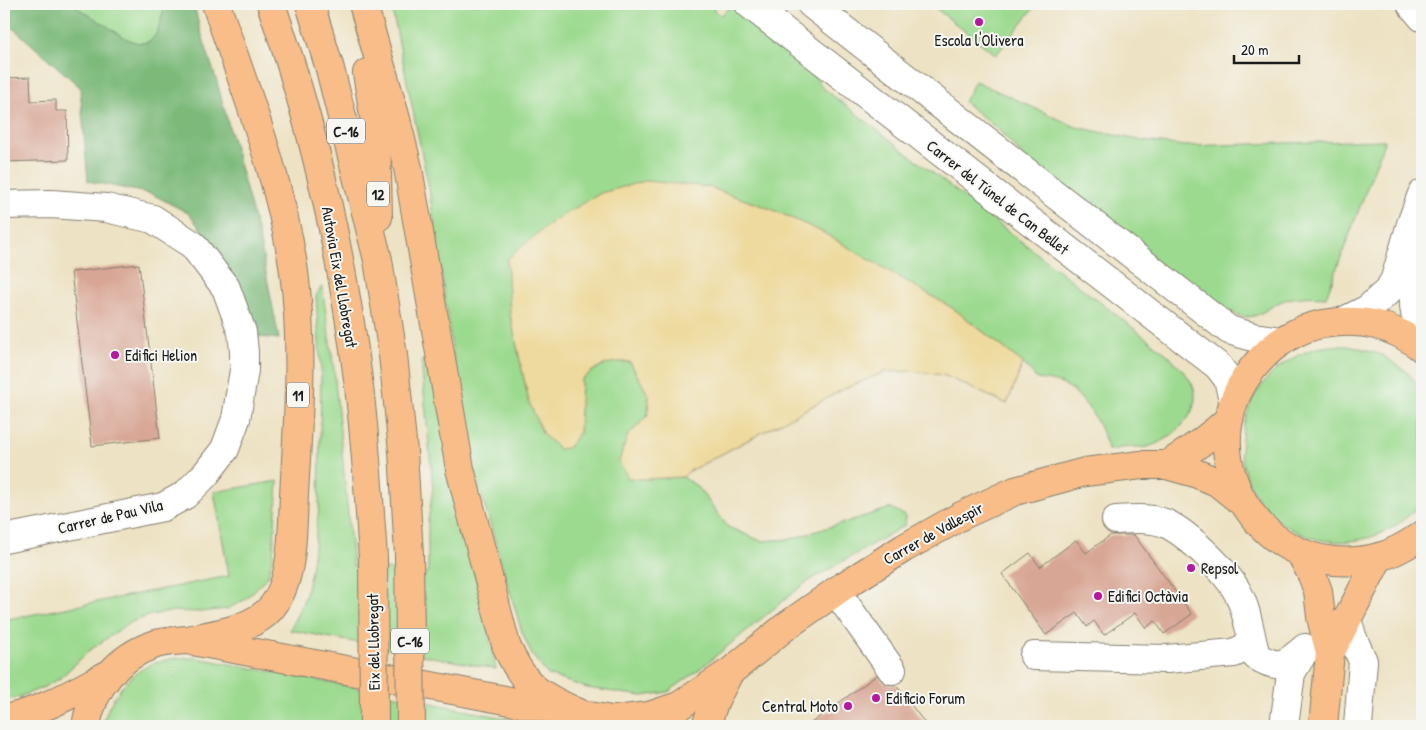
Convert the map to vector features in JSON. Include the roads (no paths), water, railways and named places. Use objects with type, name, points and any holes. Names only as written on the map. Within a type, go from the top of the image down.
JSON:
[{"type":"main road","name":"11","points":[[187,640],[233,630],[246,625],[266,614],[278,598],[286,579],[291,549],[297,443],[299,345],[294,274],[284,217],[269,158],[216,4]]},
{"type":"main road","name":"Autovia Eix del Llobregat","points":[[271,4],[295,79],[318,166],[345,296],[359,387],[372,557]]},
{"type":"main road","name":"C-16","points":[[310,4],[330,69],[378,260],[393,355],[403,451],[409,555],[411,726]]},
{"type":"main road","name":"12","points":[[349,4],[371,87],[376,128],[378,260]]},
{"type":"main road","points":[[363,4],[408,168],[460,469],[506,645],[514,664],[524,680],[551,701],[579,713]]},
{"type":"main road","points":[[1167,465],[1193,449],[1215,432],[1231,409],[1252,368],[1269,350],[1295,333],[1317,325],[1344,321],[1366,322],[1390,329],[1412,340],[1422,348]]},
{"type":"main road","points":[[1231,409],[1227,438],[1228,460],[1233,482],[1242,502],[1271,536],[1300,552],[1320,559],[1358,561],[1379,557],[1405,546],[1422,535]]},
{"type":"main road","name":"Carrer de Vallespir","points":[[579,713],[628,723],[679,706],[730,672],[785,627],[836,591],[904,548],[961,516],[1015,491],[1085,472],[1140,465],[1167,465],[1195,472],[1217,482],[1242,502]]},
{"type":"main road","points":[[1300,552],[1312,574],[1318,591],[1334,618]]},
{"type":"main road","name":"Eix del Llobregat","points":[[372,557],[374,726]]},
{"type":"main road","points":[[1323,726],[1318,651],[1334,618],[1379,557]]},
{"type":"main road","points":[[86,726],[93,698],[100,685],[124,660],[141,650],[157,644],[187,640],[579,713]]},
{"type":"main road","name":"Carrer de Vallespir","points":[[706,726],[715,700],[730,672]]},
{"type":"main road","points":[[4,719],[24,715],[43,708],[110,673]]},
{"type":"street","name":"Carrer del Túnel de Can Bellet","points":[[749,4],[1218,366],[1228,379],[1231,409]]},
{"type":"street","points":[[811,4],[1229,330],[1253,337],[1282,341]]},
{"type":"street","points":[[1411,4],[1422,17]]},
{"type":"street","points":[[1344,321],[1368,308],[1388,291],[1395,279],[1422,194]]},
{"type":"street","name":"Carrer de Pau Vila","points":[[4,205],[51,204],[106,208],[153,219],[193,245],[226,288],[242,332],[244,352],[244,370],[236,419],[225,449],[205,475],[185,496],[163,507],[4,539]]},
{"type":"street","points":[[1422,254],[1413,287],[1414,313],[1422,337]]},
{"type":"street","points":[[1116,520],[1147,519],[1169,524],[1213,561],[1238,592],[1245,610],[1256,656],[1269,664],[1286,664],[1318,651]]},
{"type":"street","points":[[836,591],[892,670]]},
{"type":"street","points":[[1334,618],[1352,639],[1363,661],[1358,726]]},
{"type":"street","points":[[1034,656],[1167,659],[1234,653],[1252,644]]},
{"type":"street","points":[[1284,726],[1291,674],[1318,651]]},
{"type":"place","name":"Escola l'Olivera","points":[[979,22]]},
{"type":"place","name":"Edifici Helion","points":[[115,355]]},
{"type":"place","name":"Repsol","points":[[1191,568]]},
{"type":"place","name":"Edifici Octàvia","points":[[1098,596]]},
{"type":"place","name":"Edificio Forum","points":[[876,698]]},
{"type":"place","name":"Central Moto","points":[[848,706]]}]
